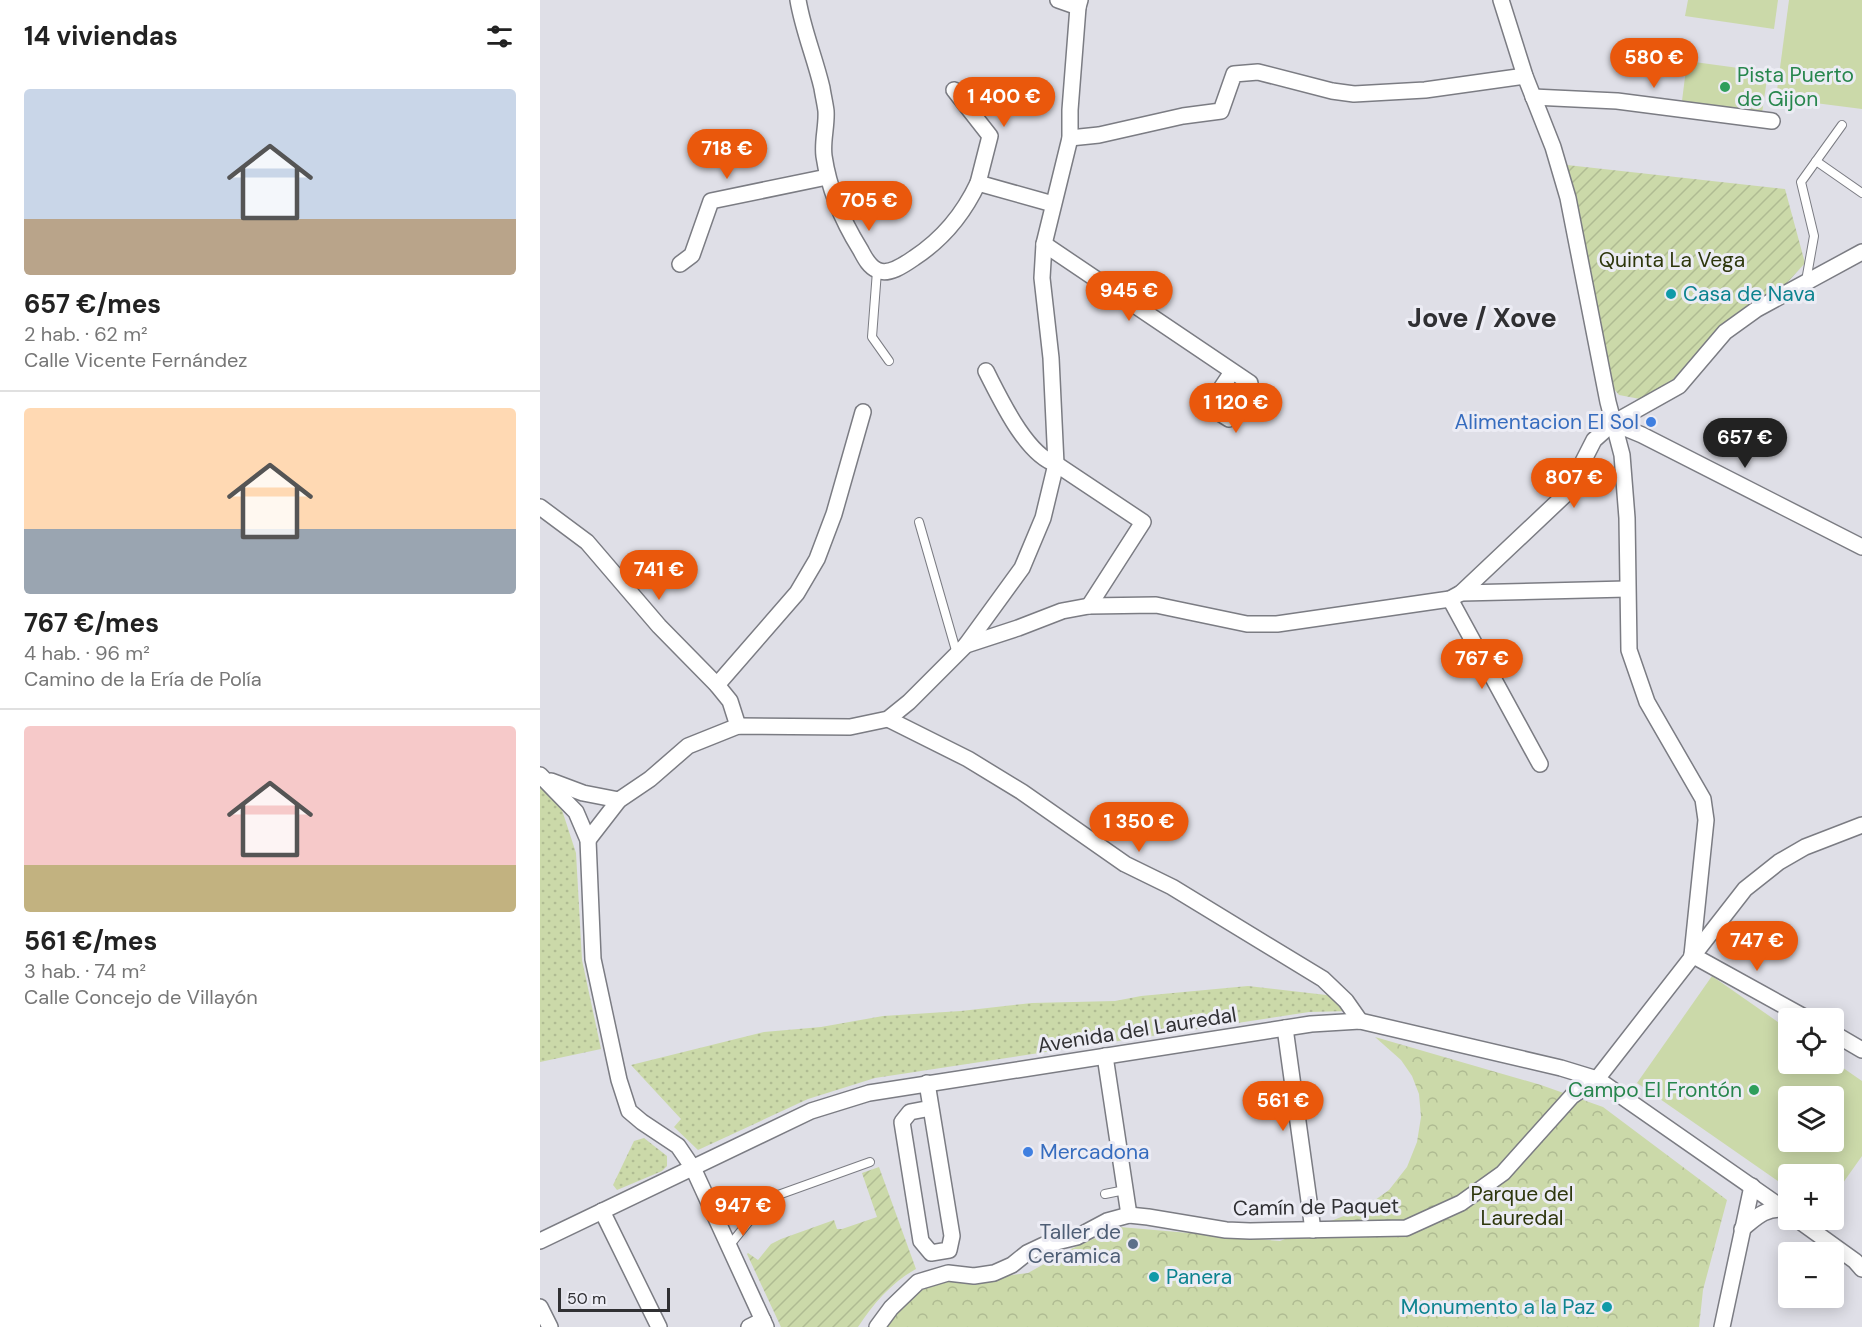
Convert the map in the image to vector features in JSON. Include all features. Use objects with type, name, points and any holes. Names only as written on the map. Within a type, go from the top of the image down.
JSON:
[{"type":"street","points":[[798,0],[801,21],[822,87],[826,111],[823,153],[827,177],[845,225],[870,265],[877,271],[886,272],[906,264],[935,244],[954,224],[978,183],[990,136],[954,90]]},
{"type":"street","points":[[588,840],[619,800],[650,779],[688,746],[713,734],[738,726],[850,727],[888,719],[909,702],[961,649],[1022,568],[1043,518],[1056,464],[1052,358],[1042,278],[1044,244],[1070,138],[1070,110],[1079,3],[1058,0]]},
{"type":"street","points":[[1501,0],[1525,76],[1553,147],[1568,198],[1613,423],[1622,454],[1627,518],[1629,650],[1647,702],[1703,800],[1706,820],[1692,955],[1788,1008]]},
{"type":"street","points":[[1070,138],[1099,135],[1183,116],[1221,111],[1234,74],[1258,72],[1332,91],[1354,94],[1425,90],[1525,76]]},
{"type":"street","points":[[1533,97],[1617,101],[1772,121]]},
{"type":"street","points":[[680,264],[692,255],[711,201],[827,177]]},
{"type":"street","points":[[978,183],[1053,204]]},
{"type":"street","points":[[1044,244],[1232,372]]},
{"type":"street","points":[[1456,596],[1567,493],[1594,440],[1613,423],[1679,386],[1725,332],[1757,309],[1862,252]]},
{"type":"street","points":[[986,371],[1015,427],[1046,461],[1056,464],[1143,522],[1089,606]]},
{"type":"street","points":[[717,685],[796,594],[817,559],[834,514],[863,412]]},
{"type":"street","points":[[1613,423],[1642,435],[1862,547]]},
{"type":"street","points":[[540,507],[587,542],[659,626],[717,685],[730,701],[738,726]]},
{"type":"street","points":[[961,649],[1062,611],[1089,606],[1156,605],[1247,624],[1277,624],[1456,596],[1628,588]]},
{"type":"street","points":[[1456,596],[1540,764]]},
{"type":"street","points":[[888,719],[968,759],[1022,792],[1125,864],[1172,887],[1323,979],[1346,1001],[1360,1021]]},
{"type":"street","points":[[543,777],[583,794],[619,800]]},
{"type":"street","points":[[543,777],[576,812],[588,840],[593,959],[618,1080],[629,1112],[678,1146],[693,1168],[729,1246],[760,1325]]},
{"type":"street","name":"Camín de Paquet","points":[[877,1327],[891,1308],[918,1282],[948,1273],[974,1276],[994,1273],[1012,1265],[1027,1253],[1044,1245],[1077,1237],[1107,1221],[1129,1215],[1148,1216],[1226,1230],[1406,1228],[1461,1203],[1503,1173],[1572,1096],[1597,1079],[1745,889],[1779,862],[1805,848],[1862,825]]},
{"type":"street","name":"Avenida del Lauredal","points":[[540,1241],[816,1109],[869,1093],[1285,1028],[1360,1021],[1561,1068],[1597,1079],[1778,1205]]},
{"type":"street","points":[[1285,1028],[1313,1230]]},
{"type":"street","points":[[1844,1039],[1862,1050]]},
{"type":"street","points":[[1105,1056],[1129,1215]]},
{"type":"street","points":[[927,1083],[952,1236],[949,1250],[931,1253],[921,1241],[902,1122],[910,1112],[931,1108]]},
{"type":"street","points":[[1722,1327],[1752,1186]]},
{"type":"street","points":[[1742,1230],[1769,1209],[1778,1210]]},
{"type":"street","points":[[602,1211],[659,1327]]},
{"type":"street","points":[[1813,1230],[1860,1261]]},
{"type":"street","points":[[944,1251],[948,1273]]},
{"type":"street","points":[[540,1307],[550,1327]]},
{"type":"lane","points":[[1806,281],[1814,236],[1801,182],[1842,125]]},
{"type":"lane","points":[[1816,161],[1862,193]]},
{"type":"lane","points":[[877,271],[872,337],[889,361]]},
{"type":"lane","points":[[919,522],[961,649]]},
{"type":"lane","points":[[729,1246],[767,1199],[870,1162]]},
{"type":"lane","points":[[1105,1194],[1125,1190]]},
{"type":"green space","points":[[1688,0],[1778,0],[1774,29],[1685,16]]},
{"type":"green space","points":[[1789,0],[1862,0],[1862,109],[1776,98]]},
{"type":"green space","name":"Pista Puerto de Gijon","points":[[1687,61],[1768,72],[1762,113],[1682,101]]},
{"type":"green space","name":"Quinta La Vega","points":[[1567,165],[1785,189],[1805,263],[1786,284],[1731,318],[1718,329],[1674,383],[1640,399],[1619,395],[1614,389],[1576,197]]},
{"type":"green space","points":[[540,786],[562,810],[576,853],[582,960],[601,1049],[540,1062]]},
{"type":"green space","name":"Campo El Frontón","points":[[1712,976],[1778,1022],[1778,1074],[1844,1074],[1844,1069],[1862,1081],[1862,1156],[1844,1181],[1844,1164],[1778,1164],[1778,1181],[1637,1083]]},
{"type":"green space","points":[[1248,986],[1335,996],[1349,1011],[1309,1012],[875,1078],[808,1099],[698,1150],[674,1127],[681,1119],[631,1065],[764,1032],[821,1027],[883,1016],[1032,1003],[1115,1001],[1141,996]]},
{"type":"green space","name":"Parque del Lauredal","points":[[1375,1037],[1541,1085],[1603,1107],[1727,1200],[1703,1290],[1699,1327],[882,1327],[913,1287],[1028,1273],[1071,1249],[1120,1227],[1280,1241],[1364,1208],[1389,1190],[1407,1167],[1417,1142],[1421,1117],[1419,1094],[1412,1076],[1401,1060]]},
{"type":"green space","points":[[644,1138],[667,1156],[667,1166],[662,1171],[617,1190],[613,1185],[634,1141]]},
{"type":"green space","points":[[879,1167],[916,1269],[884,1294],[858,1327],[781,1327],[747,1254],[758,1260],[771,1244],[834,1220],[837,1229],[842,1229],[877,1217],[862,1173]]},
{"type":"place","name":"Pista Puerto de Gijon","points":[[1725,87]]},
{"type":"place","name":"Casa de Nava","points":[[1671,294]]},
{"type":"place","name":"Alimentacion El Sol","points":[[1651,422]]},
{"type":"place","name":"Campo El Frontón","points":[[1754,1090]]},
{"type":"place","name":"Mercadona","points":[[1028,1152]]},
{"type":"place","name":"Taller de Ceramica","points":[[1133,1244]]},
{"type":"place","name":"Panera","points":[[1154,1277]]},
{"type":"place","name":"Monumento a la Paz","points":[[1607,1307]]},
{"type":"district","name":"Jove / Xove","points":[[1482,318]]}]
